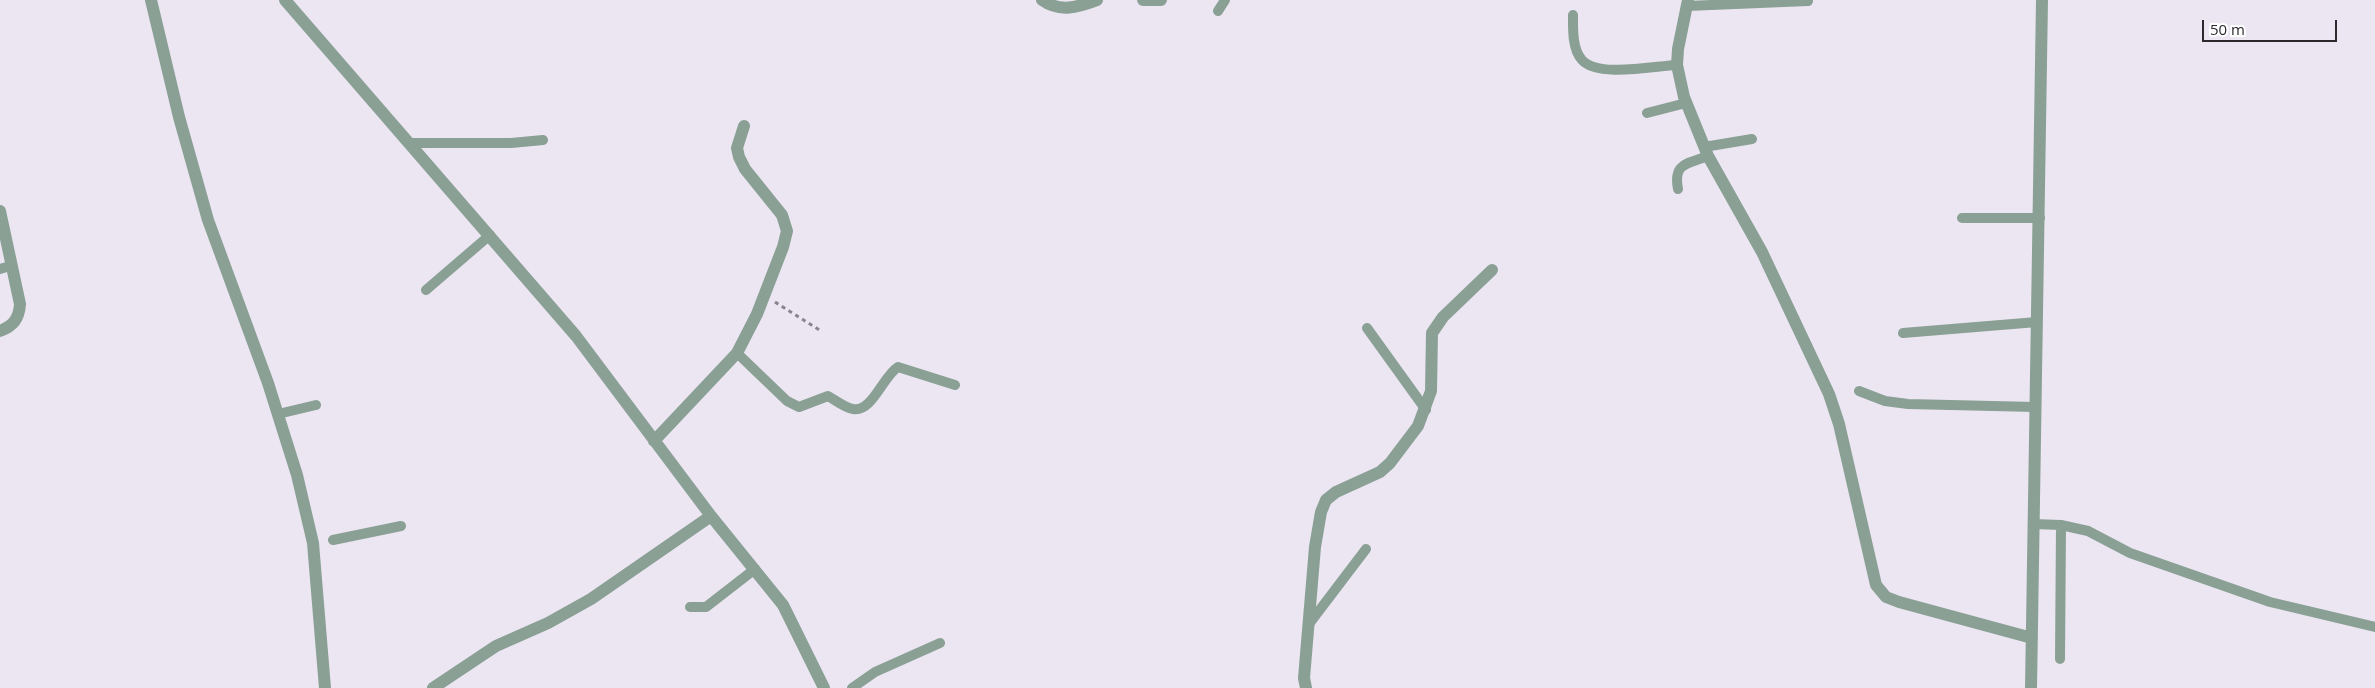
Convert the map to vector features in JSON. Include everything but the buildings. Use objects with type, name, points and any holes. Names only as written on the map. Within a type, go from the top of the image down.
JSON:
[{"type":"street","points":[[151,0],[179,117],[208,220],[278,414],[316,543],[325,688]]},
{"type":"street","points":[[285,0],[576,336],[711,516],[783,605],[824,688]]},
{"type":"street","points":[[1042,0],[1058,8],[1071,8],[1096,0]]},
{"type":"street","points":[[1143,0],[1161,0]]},
{"type":"street","points":[[2031,688],[2042,0]]},
{"type":"street","points":[[1688,3],[1678,50],[1677,65],[1686,103],[1706,152],[1762,252],[1829,394],[1839,424],[1876,585],[1881,592],[1899,602],[2032,638]]},
{"type":"street","points":[[654,441],[737,353],[757,314],[783,246],[786,231],[782,216],[745,169],[736,148],[744,126]]},
{"type":"street","points":[[0,211],[5,268],[20,304],[20,315],[11,327],[0,331]]},
{"type":"street","points":[[1306,688],[1304,678],[1318,528],[1326,500],[1336,492],[1380,472],[1390,463],[1418,426],[1426,410],[1431,391],[1430,355],[1432,333],[1443,316],[1492,270]]},
{"type":"street","points":[[433,688],[496,646],[548,623],[591,599],[711,516]]},
{"type":"lane","points":[[1218,11],[1225,0]]},
{"type":"lane","points":[[1688,3],[1808,0]]},
{"type":"lane","points":[[1573,15],[1576,46],[1581,59],[1589,66],[1602,70],[1677,65]]},
{"type":"lane","points":[[1647,113],[1686,103]]},
{"type":"lane","points":[[410,143],[511,143],[543,140]]},
{"type":"lane","points":[[1678,189],[1676,175],[1679,169],[1706,152],[1752,140]]},
{"type":"lane","points":[[1962,218],[2040,218]]},
{"type":"lane","points":[[426,290],[490,235]]},
{"type":"lane","points":[[1903,333],[2037,322]]},
{"type":"lane","points":[[1367,328],[1426,410]]},
{"type":"lane","points":[[737,353],[787,402],[799,407],[828,396],[852,409],[862,408],[873,399],[889,372],[898,367],[955,385]]},
{"type":"lane","points":[[1859,392],[1885,400],[1908,404],[2035,407]]},
{"type":"lane","points":[[278,414],[316,405]]},
{"type":"lane","points":[[2034,524],[2061,525],[2088,531],[2130,553],[2270,602],[2375,627]]},
{"type":"lane","points":[[2060,659],[2061,525]]},
{"type":"lane","points":[[333,540],[401,526]]},
{"type":"lane","points":[[1309,624],[1366,549]]},
{"type":"lane","points":[[690,608],[706,607],[755,569]]},
{"type":"lane","points":[[852,688],[875,672],[940,643]]},
{"type":"path","points":[[764,295],[820,331]]}]
